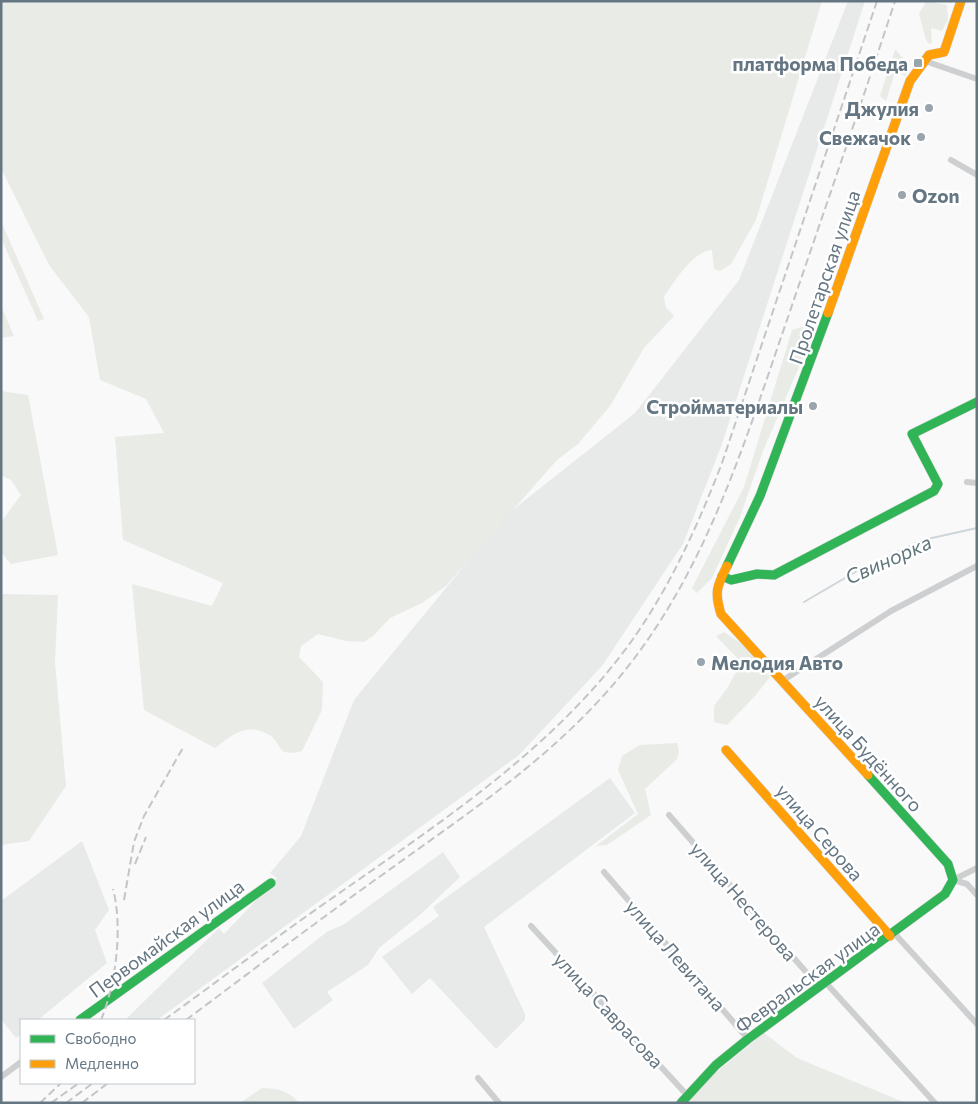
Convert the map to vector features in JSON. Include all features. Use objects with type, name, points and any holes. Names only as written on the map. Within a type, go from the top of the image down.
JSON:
[{"type":"main road","name":"Пролетарская улица","points":[[722,576],[760,496],[795,406],[910,81],[929,55],[944,52],[961,1]]},
{"type":"main road","points":[[722,576],[730,580],[757,574],[774,575],[934,491],[938,484],[912,434],[977,402]]},
{"type":"main road","name":"улица Будённого","points":[[722,576],[716,594],[718,608],[948,864],[953,880]]},
{"type":"main road","name":"улица Серова","points":[[726,750],[892,934]]},
{"type":"main road","name":"Февральская улица","points":[[681,1103],[716,1065],[748,1039],[945,894],[953,880]]},
{"type":"main road","name":"Первомайская улица","points":[[81,1019],[271,883]]},
{"type":"street","points":[[925,61],[977,79]]},
{"type":"street","points":[[952,160],[977,175]]},
{"type":"street","points":[[967,482],[977,483]]},
{"type":"street","points":[[782,681],[891,611],[977,566]]},
{"type":"street","name":"улица Нестерова","points":[[669,815],[823,985],[935,1103]]},
{"type":"street","points":[[953,880],[977,868]]},
{"type":"street","name":"улица Левитана","points":[[604,872],[748,1039]]},
{"type":"street","points":[[953,880],[968,884],[977,895]]},
{"type":"street","name":"улица Саврасова","points":[[531,926],[687,1095]]},
{"type":"street","name":"улица Серова","points":[[892,934],[977,1024]]},
{"type":"street","points":[[1,1077],[20,1063]]},
{"type":"street","points":[[478,1078],[499,1103]]},
{"type":"shaded area","points":[[1,1],[822,1],[756,220],[731,264],[720,271],[714,269],[712,250],[705,251],[691,261],[664,297],[666,308],[674,315],[673,317],[644,348],[610,406],[578,444],[557,460],[446,586],[422,603],[390,618],[373,636],[364,642],[346,641],[318,634],[301,646],[299,657],[323,682],[322,710],[302,751],[293,753],[284,752],[275,739],[256,730],[242,731],[235,734],[215,748],[144,710],[132,584],[212,606],[223,583],[123,540],[115,437],[164,433],[146,399],[100,380],[89,317],[49,265],[1,168]]},
{"type":"shaded area","points":[[848,1],[865,1],[722,444],[683,544],[602,666],[519,755],[158,1019],[126,1019],[219,928],[224,934],[277,878],[270,873],[301,836],[354,700],[505,516],[635,413],[739,280]]},
{"type":"shaded area","points":[[927,1],[947,5],[948,20],[942,31],[931,28],[932,43],[929,44],[926,40],[919,13]]},
{"type":"shaded area","points":[[895,49],[909,65],[906,76],[895,72],[886,101],[880,96]]},
{"type":"shaded area","points":[[1,221],[44,319],[38,321],[1,238]]},
{"type":"shaded area","points":[[1,306],[14,336],[1,338]]},
{"type":"shaded area","points":[[806,326],[815,330],[763,451],[740,517],[712,578],[697,593],[692,588],[744,487],[792,330]]},
{"type":"shaded area","points":[[1,391],[28,395],[58,555],[11,564],[1,552],[1,522],[21,495],[11,480],[1,475]]},
{"type":"shaded area","points":[[1,594],[58,595],[55,662],[66,786],[29,841],[1,845]]},
{"type":"shaded area","points":[[724,632],[745,646],[770,677],[755,696],[727,725],[714,722],[714,706],[728,687],[741,662],[716,636]]},
{"type":"shaded area","points":[[677,743],[679,751],[677,759],[645,789],[651,815],[607,845],[596,846],[638,814],[618,770],[622,756],[640,745]]},
{"type":"shaded area","points":[[610,778],[635,813],[484,927],[525,1014],[525,1020],[496,1049],[430,978],[412,994],[382,957],[439,916],[433,907]]},
{"type":"shaded area","points":[[82,841],[109,910],[95,930],[107,963],[39,1019],[20,1019],[20,1035],[16,1038],[1,1019],[1,901]]},
{"type":"shaded area","points":[[443,852],[460,877],[421,914],[379,948],[368,965],[327,992],[333,1000],[294,1029],[262,983],[328,931],[343,925]]},
{"type":"shaded area","points":[[764,1033],[797,1058],[906,1103],[687,1103],[702,1084]]},
{"type":"shaded area","points":[[262,1088],[282,1091],[299,1103],[240,1103]]},
{"type":"waterway","name":"Свинорка","points":[[804,602],[857,571],[923,540],[977,528]]},
{"type":"railway","points":[[165,1019],[497,779],[570,714],[603,678],[633,639],[672,576],[722,463],[877,1]]},
{"type":"railway","points":[[187,1019],[474,809],[529,766],[580,720],[604,695],[638,654],[667,610],[692,564],[715,517],[734,469],[753,420],[895,1]]},
{"type":"railway","points":[[124,900],[134,842],[144,816],[184,746]]},
{"type":"railway","points":[[135,864],[146,837]]},
{"type":"railway","points":[[101,1019],[111,990],[118,938],[113,889]]},
{"type":"railway","points":[[40,1103],[60,1084]]},
{"type":"railway","points":[[51,1103],[78,1084]]},
{"type":"railway","points":[[66,1103],[92,1084]]},
{"type":"railway","points":[[82,1103],[107,1084]]},
{"type":"traffic: fast","points":[[727,566],[760,496],[828,313]]},
{"type":"traffic: fast","points":[[722,576],[731,580],[757,574],[774,575],[934,491],[938,484],[912,434],[977,402]]},
{"type":"traffic: fast","points":[[681,1103],[716,1065],[748,1039],[945,894],[953,880],[948,864],[868,775]]},
{"type":"traffic: fast","points":[[81,1019],[271,883]]},
{"type":"traffic: slow","points":[[828,313],[910,81],[929,55],[944,52],[961,1]]},
{"type":"traffic: slow","points":[[727,566],[717,594],[721,614],[868,775]]},
{"type":"traffic: slow","points":[[726,750],[890,936]]},
{"type":"place","name":"платформа Победа","points":[[918,63]]},
{"type":"place","name":"Джулия","points":[[929,108]]},
{"type":"place","name":"Свежачок","points":[[921,137]]},
{"type":"place","name":"Ozon","points":[[902,195]]},
{"type":"place","name":"Стройматериалы","points":[[813,406]]},
{"type":"place","name":"Мелодия Авто","points":[[701,662]]}]
